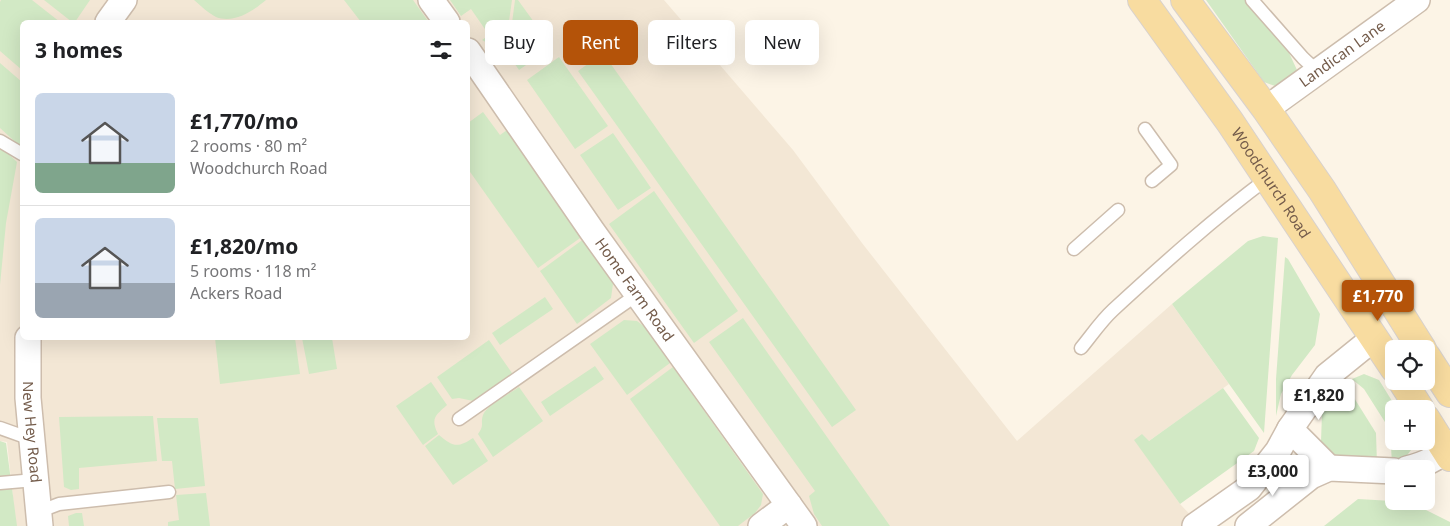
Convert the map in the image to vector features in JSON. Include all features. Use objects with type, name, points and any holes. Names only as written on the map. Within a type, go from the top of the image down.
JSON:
[{"type":"main road","name":"Woodchurch Road","points":[[1142,0],[1230,122],[1385,354]]},
{"type":"main road","points":[[1170,0],[1273,153],[1268,178]]},
{"type":"main road","points":[[1185,0],[1266,109],[1322,190],[1416,340]]},
{"type":"main road","points":[[1435,370],[1450,393]]},
{"type":"main road","points":[[1435,431],[1449,450]]},
{"type":"street","points":[[109,20],[124,0]]},
{"type":"street","points":[[431,0],[446,20]]},
{"type":"street","name":"Landican Lane","points":[[1266,109],[1417,0]]},
{"type":"street","name":"Home Farm Road","points":[[470,54],[638,294],[804,526]]},
{"type":"street","points":[[1375,275],[1411,340]]},
{"type":"street","points":[[1195,526],[1249,488],[1278,451],[1290,429],[1327,376],[1374,338]]},
{"type":"street","name":"New Hey Road","points":[[28,340],[28,398],[39,519]]},
{"type":"street","points":[[1435,383],[1450,410]]},
{"type":"street","points":[[1290,429],[1329,468]]},
{"type":"street","points":[[1432,460],[1449,450]]},
{"type":"street","points":[[1249,488],[1258,523],[1311,476],[1329,468],[1385,471]]},
{"type":"street","points":[[760,526],[790,505]]},
{"type":"lane","points":[[1252,0],[1318,72]]},
{"type":"lane","points":[[1145,130],[1171,165],[1152,181]]},
{"type":"lane","points":[[0,141],[20,153]]},
{"type":"lane","points":[[1081,348],[1112,311],[1155,271],[1233,204],[1268,178]]},
{"type":"lane","points":[[1074,249],[1118,210]]},
{"type":"lane","points":[[459,419],[638,294]]},
{"type":"lane","points":[[0,428],[31,439]]},
{"type":"lane","points":[[0,483],[35,480]]},
{"type":"lane","points":[[39,519],[59,504],[169,492]]},
{"type":"shaded area","points":[[0,0],[664,0],[681,20],[648,20],[648,65],[720,65],[793,150],[862,243],[1017,441],[1172,304],[1229,384],[1149,441],[1135,440],[1180,504],[1201,526],[16,526],[7,442],[0,441]]},
{"type":"green space","points":[[1,0],[32,0],[57,20],[20,20],[20,68],[0,51]]},
{"type":"green space","points":[[44,0],[90,0],[76,20],[69,20]]},
{"type":"green space","points":[[194,0],[266,0],[243,15],[236,18],[223,19],[216,17]]},
{"type":"green space","points":[[344,0],[413,0],[427,20],[359,20]]},
{"type":"green space","points":[[450,0],[512,0],[509,20],[485,20],[485,29],[471,9],[461,16]]},
{"type":"green space","points":[[515,0],[518,0],[532,20],[512,20]]},
{"type":"green space","points":[[1206,0],[1245,0],[1284,42],[1297,70],[1288,85],[1275,86],[1264,82]]},
{"type":"green space","points":[[559,57],[608,126],[575,149],[527,80],[548,65],[553,65],[553,61]]},
{"type":"green space","points":[[0,63],[20,80],[20,146],[0,128]]},
{"type":"green space","points":[[516,65],[526,65],[519,70]]},
{"type":"green space","points":[[586,65],[612,65],[856,410],[832,427],[578,71]]},
{"type":"green space","points":[[483,112],[500,135],[507,130],[583,236],[538,268],[470,172],[470,122]]},
{"type":"green space","points":[[613,133],[651,188],[618,210],[580,155]]},
{"type":"green space","points":[[0,146],[17,162],[6,223],[0,285]]},
{"type":"green space","points":[[654,191],[738,311],[694,343],[609,224]]},
{"type":"green space","points":[[1263,236],[1278,238],[1264,433],[1172,304],[1248,241]]},
{"type":"green space","points":[[585,238],[609,272],[613,284],[611,298],[577,324],[540,271]]},
{"type":"green space","points":[[1285,257],[1288,259],[1320,314],[1315,345],[1292,375],[1281,394],[1276,416],[1276,379]]},
{"type":"green space","points":[[545,297],[553,309],[500,345],[492,333]]},
{"type":"green space","points":[[743,318],[890,526],[822,526],[814,514],[809,496],[815,491],[709,342]]},
{"type":"green space","points":[[624,320],[637,321],[645,327],[670,363],[627,395],[590,344]]},
{"type":"green space","points":[[215,340],[295,340],[300,374],[220,384]]},
{"type":"green space","points":[[302,340],[332,340],[337,369],[309,374]]},
{"type":"green space","points":[[489,340],[514,376],[478,402],[459,398],[452,399],[437,377]]},
{"type":"green space","points":[[595,366],[604,379],[550,416],[541,402]]},
{"type":"green space","points":[[673,367],[763,494],[761,505],[755,513],[738,526],[720,526],[630,399]]},
{"type":"green space","points":[[1364,374],[1379,380],[1391,400],[1385,400],[1385,422],[1364,389],[1352,379]]},
{"type":"green space","points":[[431,382],[447,405],[434,420],[438,434],[423,445],[396,406]]},
{"type":"green space","points":[[1342,386],[1351,393],[1376,433],[1377,464],[1333,456],[1321,441],[1322,414]]},
{"type":"green space","points":[[519,387],[543,421],[493,457],[478,434],[483,415],[494,403]]},
{"type":"green space","points":[[1223,388],[1259,438],[1254,451],[1180,504],[1134,440],[1142,434],[1149,441]]},
{"type":"green space","points":[[153,416],[157,461],[79,468],[79,489],[71,490],[64,487],[59,417]]},
{"type":"green space","points":[[157,418],[198,418],[205,486],[175,489],[172,461],[162,461]]},
{"type":"green space","points":[[439,435],[456,445],[473,438],[488,461],[453,485],[425,446]]},
{"type":"green space","points":[[0,441],[6,443],[17,526],[0,526]]},
{"type":"green space","points":[[1391,450],[1411,450],[1405,458],[1392,460]]},
{"type":"green space","points":[[206,493],[210,526],[168,526],[168,522],[179,520],[176,495]]},
{"type":"green space","points":[[1358,499],[1385,501],[1385,510],[1426,510],[1450,522],[1450,526],[1324,526]]},
{"type":"green space","points":[[82,513],[84,526],[69,526],[68,516]]}]
